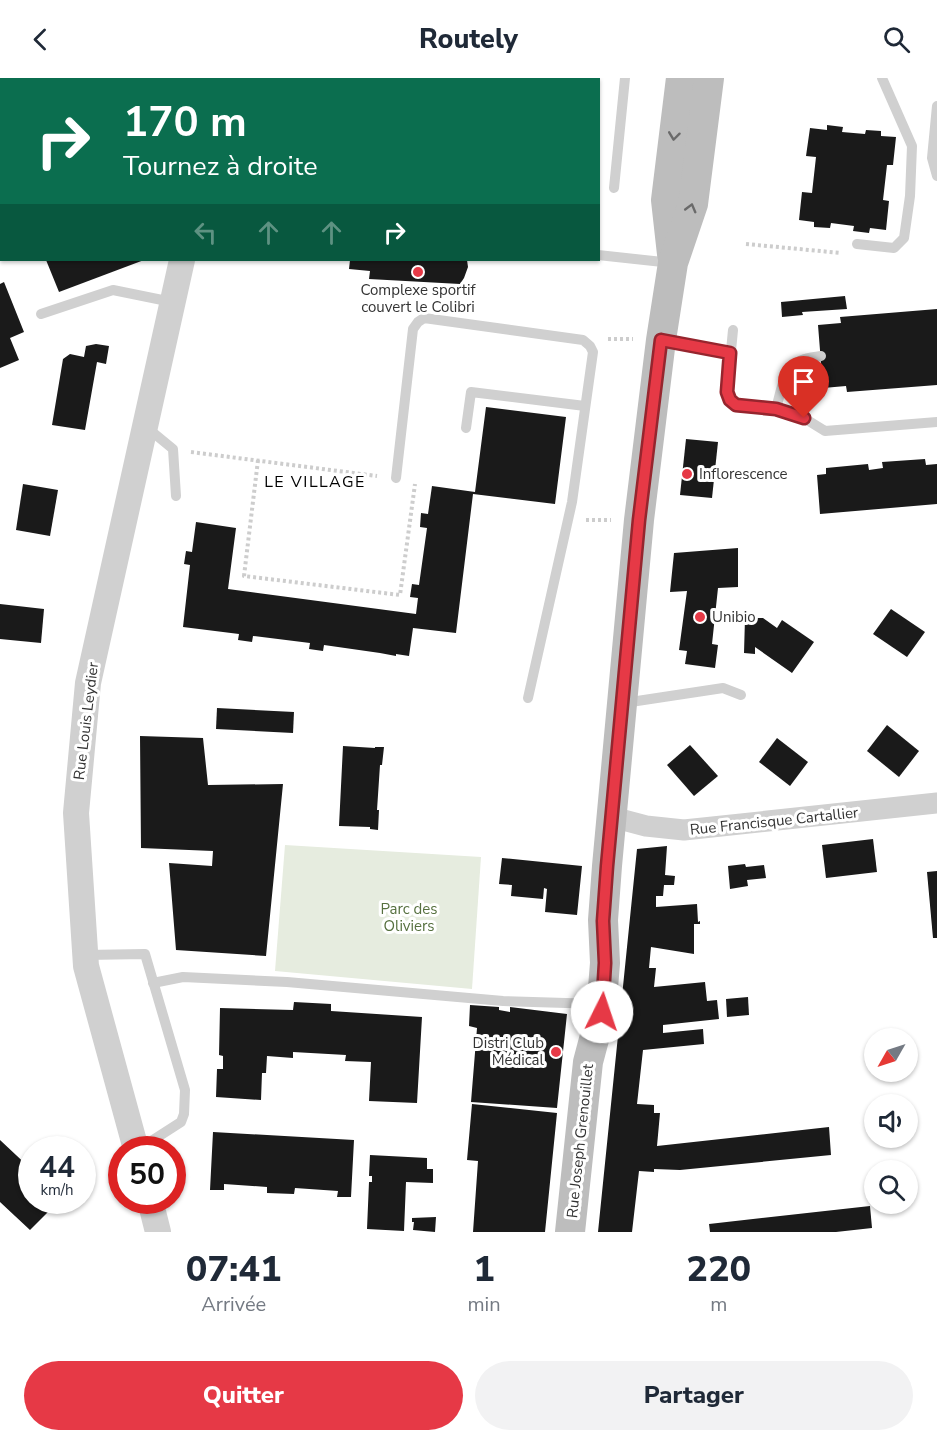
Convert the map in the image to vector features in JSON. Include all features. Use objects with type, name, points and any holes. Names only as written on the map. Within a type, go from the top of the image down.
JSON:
[{"type":"main road","name":"Rue Joseph Grenouillet","points":[[673,263],[666,200],[681,78]]},
{"type":"main road","name":"Rue Joseph Grenouillet","points":[[570,1232],[588,1062],[602,1012],[605,963],[603,921],[639,520],[673,263],[693,204],[709,78]]},
{"type":"street","name":"Rue Louis Leydier","points":[[133,1136],[86,966],[76,813],[88,683],[182,261]]},
{"type":"street","name":"Rue Francisque Cartallier","points":[[612,818],[646,826],[684,830],[937,804]]},
{"type":"street","points":[[154,1214],[158,1232]]},
{"type":"lane","points":[[614,188],[625,78]]},
{"type":"lane","points":[[857,244],[894,248],[904,238],[910,196],[912,146],[882,78]]},
{"type":"lane","points":[[937,105],[932,158],[937,176]]},
{"type":"lane","points":[[600,255],[673,263]]},
{"type":"lane","points":[[41,314],[113,290],[172,302]]},
{"type":"lane","points":[[396,478],[413,329],[418,322],[424,318],[584,340],[590,346],[593,352],[572,502],[528,698]]},
{"type":"lane","points":[[733,330],[727,392],[730,400],[736,405],[776,409],[804,418],[825,430],[937,422]]},
{"type":"lane","points":[[661,340],[730,353]]},
{"type":"lane","points":[[776,409],[790,367],[803,359],[820,356]]},
{"type":"lane","points":[[466,428],[471,392],[585,406]]},
{"type":"lane","points":[[145,426],[173,449],[176,496]]},
{"type":"lane","points":[[622,704],[723,688],[741,695]]},
{"type":"lane","points":[[85,955],[145,954],[184,1090],[184,1114],[181,1122],[158,1136]]},
{"type":"lane","points":[[153,983],[183,977],[287,982],[503,1001],[602,1004]]},
{"type":"path","points":[[746,244],[842,253],[857,244]]},
{"type":"path","points":[[590,346],[609,339],[661,340]]},
{"type":"path","points":[[173,449],[258,460],[396,478],[415,482],[400,595],[244,576],[258,460]]},
{"type":"path","points":[[568,519],[639,520]]},
{"type":"green space","name":"Parc des Oliviers","points":[[285,845],[481,857],[472,989],[275,971]]},
{"type":"building","points":[[827,125],[843,127],[842,132],[865,134],[866,130],[881,131],[881,136],[896,137],[893,165],[887,165],[883,200],[889,201],[886,230],[870,228],[869,233],[853,231],[854,226],[831,223],[830,228],[814,227],[814,222],[799,220],[802,192],[812,193],[816,157],[806,156],[810,128],[827,130]]},
{"type":"building","points":[[46,261],[141,261],[59,292]]},
{"type":"building","name":"Complexe sportif couvert le Colibri","points":[[350,261],[467,261],[468,267],[460,284],[369,279],[370,271],[349,269]]},
{"type":"building","points":[[4,282],[24,332],[10,338],[19,360],[0,368],[0,284]]},
{"type":"building","points":[[845,296],[847,309],[802,312],[803,315],[782,317],[781,302]]},
{"type":"building","points":[[937,309],[937,385],[847,392],[846,386],[823,388],[818,325],[841,323],[840,317]]},
{"type":"building","points":[[96,344],[109,346],[106,364],[97,362],[85,430],[52,425],[63,359],[70,354],[84,357],[86,346]]},
{"type":"building","points":[[486,407],[566,417],[555,504],[473,494],[456,633],[413,628],[409,656],[396,654],[396,656],[324,645],[323,651],[309,649],[310,643],[253,636],[252,642],[238,640],[239,634],[183,627],[190,565],[184,564],[186,551],[192,552],[196,522],[236,528],[228,589],[416,614],[418,598],[410,597],[412,584],[419,585],[427,528],[420,527],[421,513],[428,514],[432,486],[475,492]]},
{"type":"building","points":[[686,439],[718,442],[712,498],[680,495]]},
{"type":"building","points":[[925,459],[926,465],[937,464],[937,504],[820,514],[817,475],[826,474],[826,468],[868,464],[869,470],[883,468],[882,462]]},
{"type":"building","points":[[23,484],[58,490],[50,536],[16,530]]},
{"type":"building","points":[[738,548],[738,587],[718,588],[712,644],[718,645],[715,668],[685,664],[687,651],[679,650],[687,591],[670,592],[674,553]]},
{"type":"building","points":[[0,604],[44,609],[41,643],[0,639]]},
{"type":"building","points":[[891,609],[925,632],[907,657],[873,634]]},
{"type":"building","points":[[745,618],[763,618],[777,628],[782,620],[814,642],[792,673],[755,647],[755,654],[744,653]]},
{"type":"building","points":[[217,708],[294,712],[293,733],[216,729]]},
{"type":"building","points":[[887,725],[919,751],[899,777],[867,751]]},
{"type":"building","points":[[140,736],[203,738],[208,785],[283,784],[266,956],[176,950],[169,863],[212,866],[213,851],[141,848]]},
{"type":"building","points":[[777,738],[808,762],[790,786],[759,762]]},
{"type":"building","points":[[690,745],[718,776],[694,796],[667,765]]},
{"type":"building","points":[[343,746],[384,747],[382,765],[380,765],[378,830],[370,829],[370,827],[339,826]]},
{"type":"building","points":[[873,839],[877,872],[826,878],[822,845]]},
{"type":"building","points":[[667,846],[665,875],[675,876],[674,885],[664,885],[663,896],[656,896],[656,907],[697,904],[700,924],[694,924],[694,954],[651,947],[649,968],[656,968],[654,987],[705,982],[707,1001],[717,1000],[719,1019],[663,1025],[663,1033],[703,1029],[704,1044],[643,1050],[637,1104],[654,1105],[654,1113],[660,1113],[657,1146],[829,1127],[831,1155],[680,1170],[639,1171],[632,1232],[598,1232],[637,849]]},
{"type":"building","points":[[502,858],[582,866],[577,915],[545,912],[547,889],[544,888],[543,899],[511,896],[512,885],[499,884]]},
{"type":"building","points":[[745,864],[746,867],[764,865],[766,878],[747,880],[748,886],[730,889],[728,866]]},
{"type":"building","points":[[937,871],[937,938],[933,938],[927,872]]},
{"type":"building","points":[[748,997],[749,1015],[727,1017],[726,999]]},
{"type":"building","points":[[294,1002],[331,1004],[331,1011],[422,1017],[417,1103],[369,1101],[371,1062],[345,1061],[346,1055],[293,1052],[293,1058],[267,1056],[266,1073],[262,1073],[261,1100],[216,1097],[217,1069],[223,1069],[223,1056],[219,1055],[220,1008],[293,1010]]},
{"type":"building","points":[[470,1005],[499,1007],[499,1010],[510,1012],[510,1007],[567,1014],[557,1108],[471,1102],[477,1028],[469,1026]]},
{"type":"building","points":[[472,1104],[557,1113],[545,1232],[473,1232],[478,1161],[467,1160]]},
{"type":"building","points":[[213,1132],[354,1140],[351,1197],[337,1197],[338,1191],[295,1188],[294,1194],[267,1193],[267,1187],[224,1184],[224,1190],[210,1190]]},
{"type":"building","points":[[0,1140],[18,1157],[18,1214],[46,1214],[30,1230],[0,1202]]},
{"type":"building","points":[[370,1155],[427,1158],[427,1169],[433,1169],[433,1183],[406,1182],[404,1231],[367,1229],[369,1182],[372,1182],[372,1176],[369,1176]]},
{"type":"building","points":[[864,1207],[864,1214],[871,1214],[872,1228],[836,1232],[710,1232],[709,1224]]},
{"type":"building","points":[[436,1217],[435,1232],[413,1230],[412,1218]]},
{"type":"place","name":"Complexe sportif couvert le Colibri","points":[[418,272]]},
{"type":"place","name":"Inflorescence","points":[[687,474]]},
{"type":"place","name":"Unibio","points":[[700,617]]},
{"type":"place","name":"Distri Club Médical","points":[[556,1052]]},
{"type":"district","name":"LE VILLAGE","points":[[315,481]]},
{"type":"route","points":[[602,1012],[605,963],[603,921],[607,866],[639,520],[661,340],[730,353],[727,392],[730,400],[736,405],[776,409],[804,418]]}]
